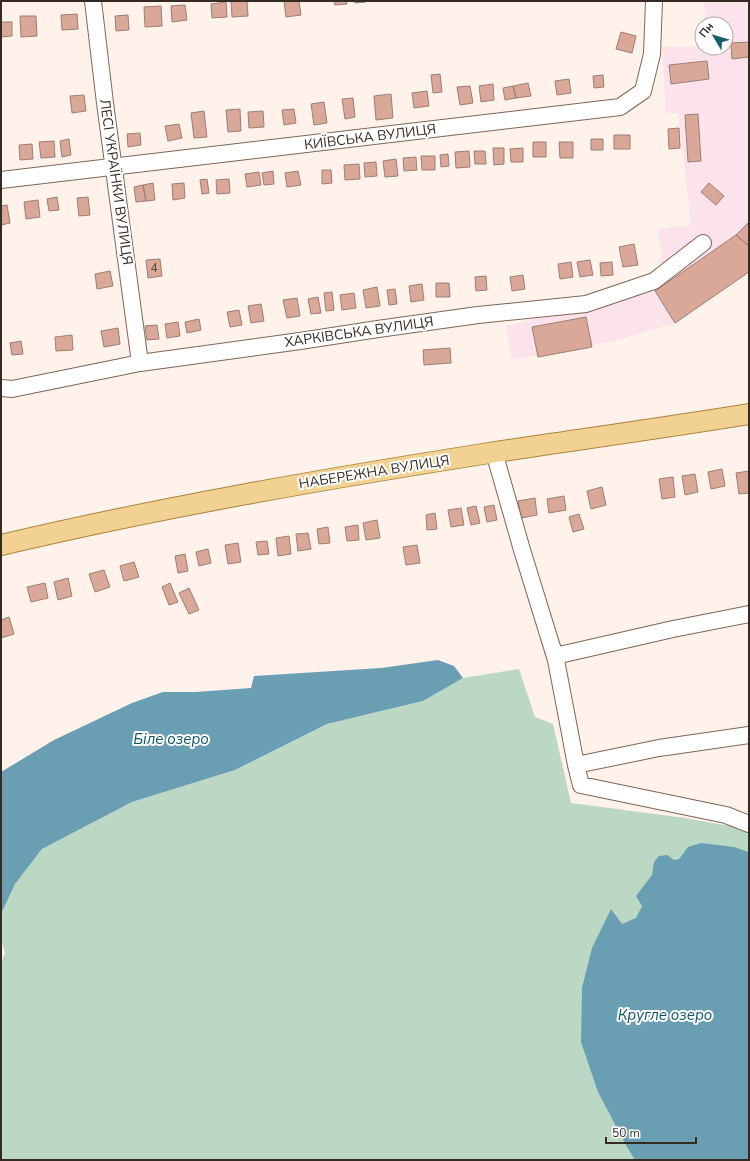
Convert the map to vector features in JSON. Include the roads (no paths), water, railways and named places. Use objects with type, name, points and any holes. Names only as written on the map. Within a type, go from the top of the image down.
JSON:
[{"type":"main road","name":"НАБЕРЕЖНА ВУЛИЦЯ","points":[[1,545],[149,513],[268,490],[494,452],[749,414]]},
{"type":"street","name":"ЛЕСІ УКРАЇНКИ ВУЛИЦЯ","points":[[93,1],[113,166],[140,363]]},
{"type":"street","name":"КИЇВСЬКА ВУЛИЦЯ","points":[[1,180],[620,108],[643,91],[652,54],[654,1]]},
{"type":"street","name":"ХАРКІВСЬКА ВУЛИЦЯ","points":[[1,388],[12,389],[140,363],[393,327],[586,304],[654,281],[703,243]]},
{"type":"street","points":[[494,452],[522,550],[555,656],[576,765],[582,784],[726,815],[749,824]]},
{"type":"street","points":[[555,656],[673,629],[749,614]]},
{"type":"street","points":[[576,765],[659,748],[749,734]]},
{"type":"water","name":"Біле озеро","points":[[438,660],[454,666],[463,678],[423,701],[327,724],[235,770],[132,802],[42,849],[15,884],[1,914],[1,772],[54,740],[132,703],[163,692],[196,692],[251,688],[254,676],[381,668]]},
{"type":"water","name":"Кругле озеро","points":[[701,843],[734,847],[749,852],[749,1160],[635,1160],[598,1092],[581,1042],[582,988],[592,948],[611,909],[622,924],[636,918],[642,906],[636,896],[652,875],[654,862],[659,856],[667,855],[674,860],[679,859],[688,847]]}]
